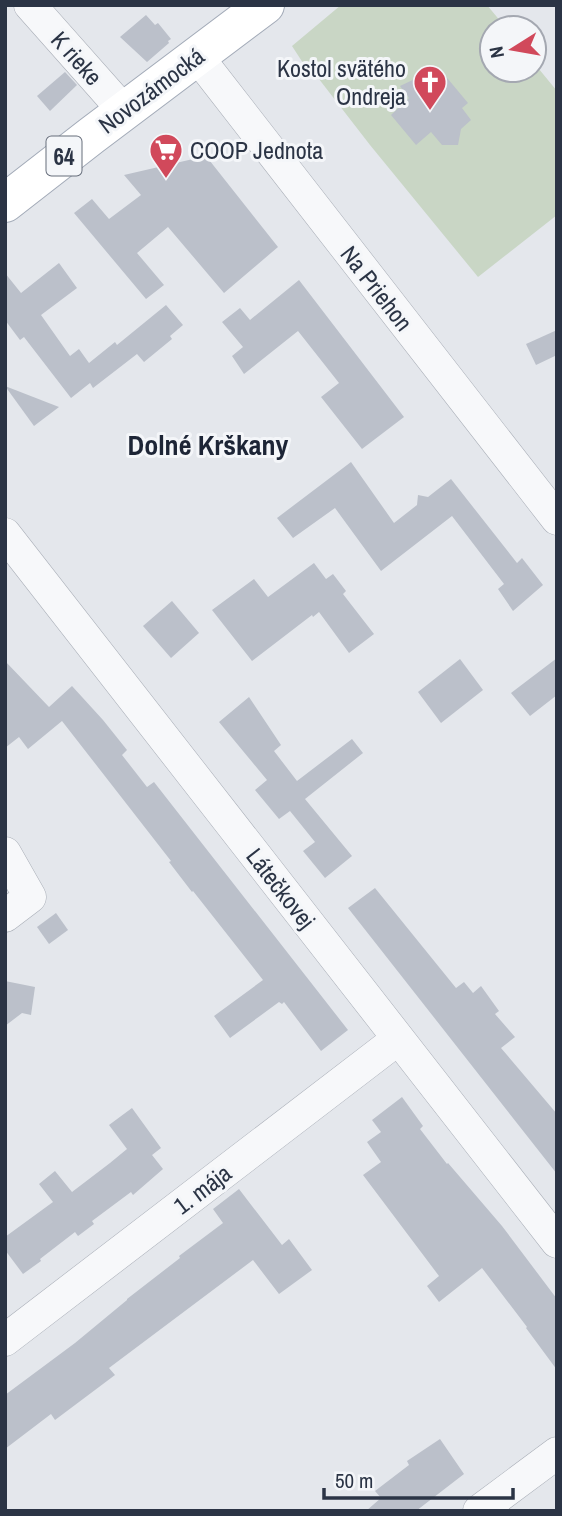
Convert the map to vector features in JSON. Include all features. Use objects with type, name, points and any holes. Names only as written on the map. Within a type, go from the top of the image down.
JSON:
[{"type":"main road","name":"Novozámocká","points":[[5,203],[265,5]]},
{"type":"street","name":"K rieke","points":[[30,5],[124,111]]},
{"type":"street","name":"Na Priehon","points":[[197,56],[557,519]]},
{"type":"street","name":"Látečkovej","points":[[5,534],[557,1242]]},
{"type":"street","points":[[5,853],[30,897],[5,915]]},
{"type":"street","name":"1. mája","points":[[5,1340],[398,1039]]},
{"type":"street","points":[[479,1511],[557,1452]]},
{"type":"green space","points":[[341,5],[487,5],[494,14],[478,14],[478,84],[548,84],[548,80],[557,91],[557,215],[478,277],[292,46]]},
{"type":"building","points":[[146,15],[155,25],[158,23],[171,39],[147,62],[120,37]]},
{"type":"building","points":[[65,72],[77,85],[50,111],[37,96]]},
{"type":"building","name":"Kostol svätého Ondreja","points":[[443,73],[468,103],[462,108],[471,120],[461,129],[458,145],[442,145],[431,132],[416,145],[391,115],[409,98],[400,86],[419,77],[427,86]]},
{"type":"building","points":[[206,156],[278,247],[224,293],[168,227],[137,253],[164,285],[146,299],[74,213],[92,199],[109,219],[141,195],[124,175]]},
{"type":"building","points":[[59,263],[77,288],[41,315],[70,356],[79,349],[89,363],[115,342],[117,345],[166,305],[183,325],[170,336],[172,339],[144,362],[137,354],[93,388],[90,383],[71,398],[24,337],[20,340],[5,320],[5,273],[21,293]]},
{"type":"building","points":[[299,280],[404,417],[362,449],[321,397],[339,383],[298,331],[244,374],[232,356],[243,347],[222,322],[240,308],[250,320]]},
{"type":"building","points":[[557,330],[557,355],[536,365],[526,344]]},
{"type":"building","points":[[5,386],[59,407],[34,426]]},
{"type":"building","points":[[351,462],[394,523],[417,505],[418,495],[428,497],[451,479],[517,563],[522,558],[543,585],[513,611],[498,589],[504,584],[452,516],[381,571],[335,508],[293,538],[277,518]]},
{"type":"building","points":[[314,563],[326,579],[333,574],[346,591],[343,594],[374,634],[349,653],[319,612],[252,661],[212,610],[254,579],[268,597]]},
{"type":"building","points":[[172,601],[199,633],[171,658],[143,626]]},
{"type":"building","points":[[557,658],[557,695],[530,716],[511,693]]},
{"type":"building","points":[[460,659],[483,690],[441,723],[418,692]]},
{"type":"building","points":[[5,661],[49,707],[72,686],[127,750],[122,755],[147,787],[154,782],[348,1030],[321,1051],[284,1002],[279,1002],[230,1038],[214,1016],[263,980],[192,892],[62,721],[28,749],[19,737],[5,748]]},
{"type":"building","points":[[249,697],[281,745],[274,751],[297,781],[352,739],[363,753],[305,799],[352,856],[325,878],[303,851],[315,842],[290,811],[279,819],[255,790],[267,780],[219,722]]},
{"type":"building","points":[[375,888],[456,988],[464,982],[473,993],[481,986],[499,1011],[495,1014],[515,1037],[501,1048],[557,1114],[557,1174],[348,908]]},
{"type":"building","points":[[56,913],[68,930],[49,944],[37,927]]},
{"type":"building","points":[[5,981],[35,987],[31,1015],[22,1013],[5,1026]]},
{"type":"building","points":[[402,1097],[423,1126],[420,1129],[502,1226],[557,1299],[557,1370],[482,1268],[439,1302],[427,1286],[439,1276],[363,1175],[381,1162],[367,1142],[381,1132],[372,1120]]},
{"type":"building","points":[[132,1108],[161,1148],[152,1155],[163,1169],[133,1195],[131,1192],[92,1221],[94,1224],[78,1236],[75,1232],[23,1274],[5,1250],[5,1237],[53,1202],[39,1184],[55,1171],[72,1192],[110,1163],[127,1149],[109,1125]]},
{"type":"building","points":[[239,1189],[282,1245],[289,1239],[312,1270],[279,1294],[253,1260],[109,1368],[115,1375],[55,1420],[51,1414],[5,1449],[5,1395],[75,1343],[223,1223],[213,1209]]},
{"type":"building","points":[[440,1439],[464,1474],[416,1511],[366,1511],[381,1498],[375,1491],[409,1465],[407,1461]]},
{"type":"place","name":"Kostol svätého Ondreja","points":[[430,112]]},
{"type":"place","name":"COOP Jednota","points":[[166,180]]},
{"type":"district","name":"Dolné Krškany","points":[[208,445]]}]
